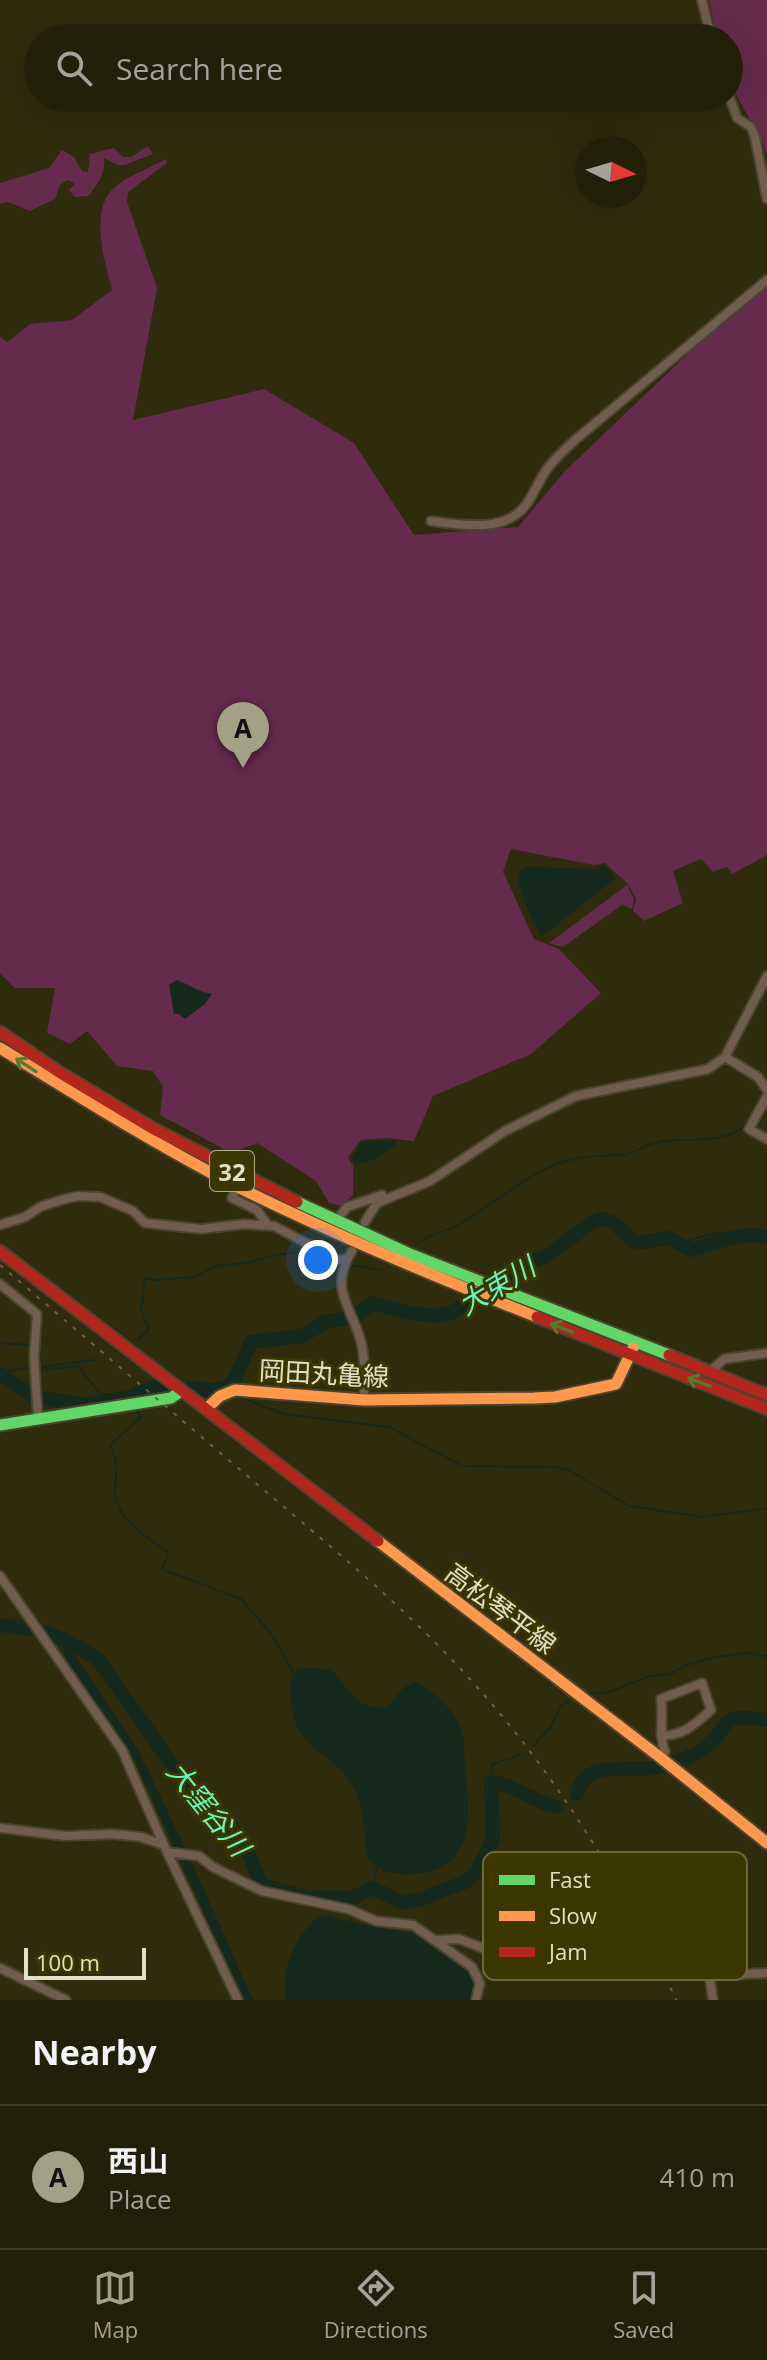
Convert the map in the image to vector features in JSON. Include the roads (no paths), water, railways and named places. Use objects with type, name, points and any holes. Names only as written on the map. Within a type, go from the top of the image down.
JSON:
[{"type":"main road","name":"32","points":[[0,1032],[152,1128],[336,1221],[767,1395]]},
{"type":"main road","name":"32","points":[[0,1048],[147,1138],[331,1231],[767,1409]]},
{"type":"main road","points":[[0,1251],[206,1409]]},
{"type":"main road","name":"岡田丸亀線","points":[[206,1409],[220,1396],[232,1391],[364,1400],[555,1397],[616,1384],[635,1343]]},
{"type":"main road","points":[[0,1425],[171,1398],[181,1391]]},
{"type":"main road","name":"高松琴平線","points":[[206,1409],[767,1843]]},
{"type":"street","points":[[702,0],[708,24]]},
{"type":"street","points":[[735,112],[737,118],[751,127],[755,137],[767,199]]},
{"type":"street","points":[[431,521],[472,526],[491,524],[517,514],[555,458],[767,280]]},
{"type":"street","points":[[365,1222],[372,1206],[430,1181],[505,1131],[576,1096],[708,1069],[725,1057],[767,976]]},
{"type":"street","points":[[725,1057],[758,1077],[767,1090]]},
{"type":"street","points":[[767,1096],[749,1129],[767,1139]]},
{"type":"street","points":[[237,1186],[232,1198],[257,1210],[267,1224],[338,1260],[348,1260],[342,1294],[363,1349],[364,1400]]},
{"type":"street","points":[[336,1221],[347,1207],[390,1192],[394,1195]]},
{"type":"street","points":[[0,1225],[25,1217],[45,1205],[78,1196],[113,1201],[133,1211],[145,1223],[201,1229],[267,1224]]},
{"type":"street","points":[[0,1284],[37,1314],[34,1357],[38,1418]]},
{"type":"street","points":[[711,1371],[724,1359],[767,1353]]},
{"type":"street","points":[[0,1576],[122,1750],[238,2000]]},
{"type":"street","points":[[661,1735],[674,1736],[692,1727],[711,1710],[702,1683],[661,1699],[663,1724],[660,1740],[666,1762]]},
{"type":"street","points":[[0,1828],[65,1836],[112,1834],[141,1837],[168,1850],[199,1856],[213,1867],[262,1891],[348,1909],[376,1921],[413,1925],[437,1940],[476,1973],[480,1983],[476,2000]]},
{"type":"street","points":[[437,1940],[459,1939],[483,1948]]},
{"type":"street","points":[[0,1968],[66,2000]]},
{"type":"street","points":[[747,1973],[767,1973]]},
{"type":"street","points":[[710,1980],[713,2000]]},
{"type":"waterway","points":[[416,1244],[459,1224],[523,1182],[560,1163],[585,1157],[627,1154],[666,1141],[713,1138],[735,1132],[748,1123],[763,1094]]},
{"type":"waterway","name":"大束川","points":[[191,1388],[215,1390],[232,1385],[251,1342],[302,1336],[325,1322],[354,1317],[373,1303],[409,1313],[438,1316],[453,1312],[520,1267],[547,1256],[591,1223],[602,1219],[611,1221],[636,1243],[668,1238],[691,1250],[738,1236],[767,1237]]},
{"type":"waterway","points":[[663,1239],[672,1235],[688,1241],[709,1234],[767,1233]]},
{"type":"waterway","points":[[137,1341],[149,1329],[141,1312],[145,1278],[195,1277],[216,1266],[311,1250]]},
{"type":"waterway","points":[[350,1265],[382,1270]]},
{"type":"waterway","points":[[0,1343],[31,1345],[30,1357]]},
{"type":"waterway","points":[[41,1367],[95,1360]]},
{"type":"waterway","points":[[38,1367],[42,1370],[78,1366],[100,1394],[122,1394],[129,1401]]},
{"type":"waterway","points":[[0,1372],[31,1368]]},
{"type":"waterway","name":"大束川","points":[[0,1374],[34,1397],[86,1405],[131,1397],[156,1386],[166,1388]]},
{"type":"waterway","points":[[238,1396],[283,1414],[389,1427],[462,1466],[553,1467],[569,1470],[629,1506],[703,1517],[767,1508]]},
{"type":"waterway","points":[[136,1410],[141,1417],[110,1445],[116,1461],[115,1489],[120,1509],[133,1526],[168,1552],[162,1569],[241,1599],[272,1635],[295,1675]]},
{"type":"waterway","name":"大窪谷川","points":[[0,1625],[31,1629]]},
{"type":"waterway","name":"大窪谷川","points":[[44,1632],[64,1639],[98,1659],[173,1766],[249,1854],[265,1886],[307,1897],[352,1898],[372,1888],[404,1903],[465,1882],[475,1874],[483,1859]]},
{"type":"waterway","points":[[591,1694],[609,1692],[650,1676],[670,1674],[687,1665],[716,1657],[745,1653],[767,1656]]},
{"type":"waterway","points":[[533,1746],[551,1727],[560,1706],[569,1701]]},
{"type":"waterway","name":"大窪谷川","points":[[577,1794],[582,1782],[600,1771],[647,1769],[670,1764],[705,1748],[729,1721],[741,1718],[767,1720]]},
{"type":"waterway","points":[[491,1782],[492,1764],[520,1755]]},
{"type":"waterway","name":"大窪谷川","points":[[487,1852],[493,1840],[491,1782],[557,1807]]},
{"type":"waterway","points":[[372,1888],[378,1866]]},
{"type":"railway","points":[[0,1265],[408,1616],[455,1663],[521,1740],[598,1852]]},
{"type":"railway","points":[[667,1980],[676,2000]]},
{"type":"place","name":"西山","points":[[243,768]]}]
